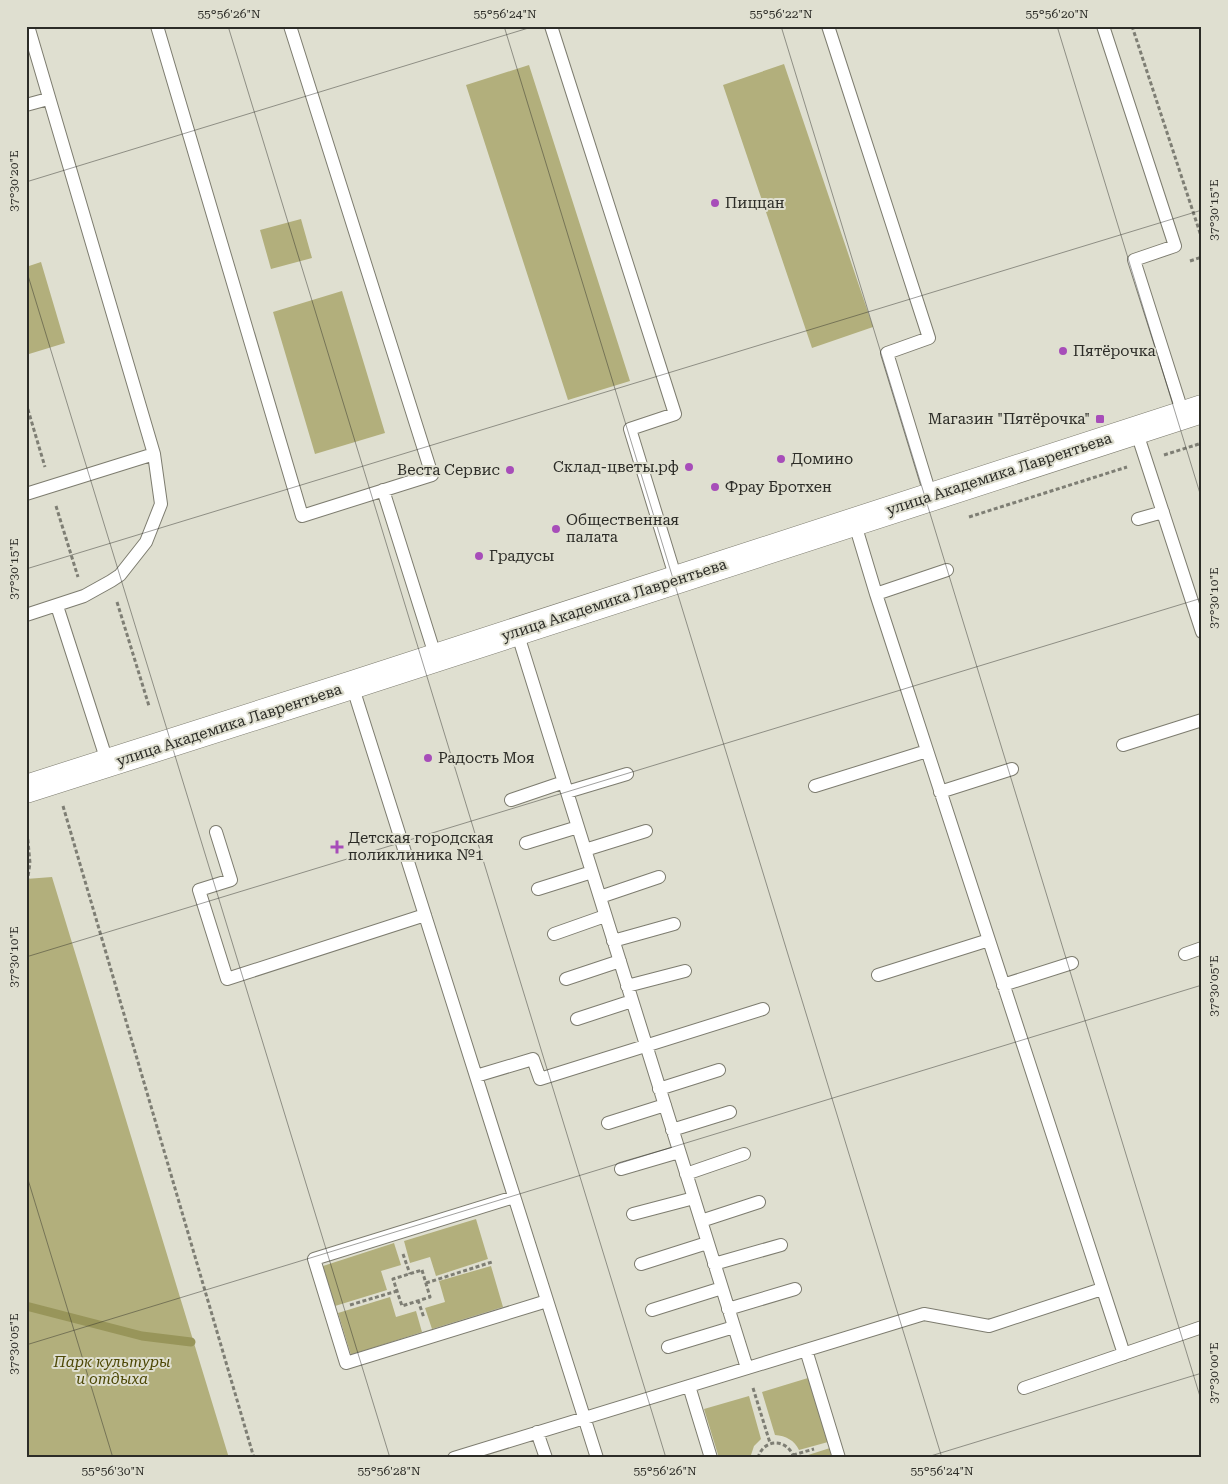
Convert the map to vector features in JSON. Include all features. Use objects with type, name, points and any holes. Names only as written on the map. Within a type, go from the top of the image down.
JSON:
[{"type":"street","name":"улица Академика Лаврентьева","points":[[26,789],[517,632],[1193,411]]},
{"type":"lane","points":[[26,615],[84,596],[120,575],[146,542],[161,504],[154,454],[28,26]]},
{"type":"lane","points":[[157,26],[302,516],[432,475],[290,26]]},
{"type":"lane","points":[[551,26],[675,414],[630,429],[676,579]]},
{"type":"lane","points":[[828,26],[929,338],[887,353],[931,496]]},
{"type":"lane","points":[[1103,26],[1175,246],[1134,260],[1193,411]]},
{"type":"lane","points":[[26,106],[48,99]]},
{"type":"lane","points":[[1136,430],[1202,632]]},
{"type":"lane","points":[[26,494],[154,454]]},
{"type":"lane","points":[[383,490],[436,658]]},
{"type":"lane","points":[[1138,519],[1163,512]]},
{"type":"lane","points":[[854,522],[940,792],[1124,1354]]},
{"type":"lane","points":[[876,594],[947,570]]},
{"type":"lane","points":[[57,606],[108,764]]},
{"type":"lane","points":[[517,632],[747,1368]]},
{"type":"lane","points":[[352,685],[597,1458]]},
{"type":"lane","points":[[1123,745],[1202,720]]},
{"type":"lane","points":[[816,786],[927,751]]},
{"type":"lane","points":[[940,792],[1012,769]]},
{"type":"lane","points":[[511,800],[627,774]]},
{"type":"lane","points":[[526,842],[578,827]]},
{"type":"lane","points":[[585,850],[646,831]]},
{"type":"lane","points":[[216,832],[231,880],[199,890],[227,979],[425,915]]},
{"type":"lane","points":[[538,889],[592,872]]},
{"type":"lane","points":[[600,897],[659,877]]},
{"type":"lane","points":[[554,934],[606,916]]},
{"type":"lane","points":[[613,941],[674,924]]},
{"type":"lane","points":[[878,975],[989,940]]},
{"type":"lane","points":[[1185,954],[1202,948]]},
{"type":"lane","points":[[566,979],[620,961]]},
{"type":"lane","points":[[1003,985],[1072,963]]},
{"type":"lane","points":[[627,986],[685,971]]},
{"type":"lane","points":[[577,1019],[632,1001]]},
{"type":"lane","points":[[476,1076],[533,1059],[540,1079],[763,1010]]},
{"type":"lane","points":[[659,1088],[719,1070]]},
{"type":"lane","points":[[608,1124],[665,1105]]},
{"type":"lane","points":[[672,1130],[730,1112]]},
{"type":"lane","points":[[621,1170],[679,1152]]},
{"type":"lane","points":[[686,1174],[744,1154]]},
{"type":"lane","points":[[514,1197],[314,1259],[346,1363],[547,1301]]},
{"type":"lane","points":[[634,1214],[694,1198]]},
{"type":"lane","points":[[700,1221],[760,1202]]},
{"type":"lane","points":[[641,1264],[707,1243]]},
{"type":"lane","points":[[714,1264],[781,1245]]},
{"type":"lane","points":[[652,1310],[722,1288]]},
{"type":"lane","points":[[454,1458],[494,1452],[538,1432],[924,1314],[989,1326],[1102,1289]]},
{"type":"lane","points":[[728,1309],[795,1290]]},
{"type":"lane","points":[[668,1347],[734,1327]]},
{"type":"lane","points":[[1024,1388],[1202,1327]]},
{"type":"lane","points":[[806,1350],[838,1458]]},
{"type":"lane","points":[[689,1386],[711,1458]]},
{"type":"lane","points":[[538,1432],[546,1458]]},
{"type":"path","points":[[1132,26],[1202,239]]},
{"type":"path","points":[[26,403],[84,596]]},
{"type":"path","points":[[111,581],[149,706]]},
{"type":"path","points":[[61,801],[254,1458]]},
{"type":"path","points":[[26,820],[30,864],[26,890]]},
{"type":"path","points":[[426,1283],[492,1262]]},
{"type":"path","points":[[422,1270],[430,1297],[402,1306],[397,1291],[393,1280],[422,1270]]},
{"type":"path","points":[[330,1311],[397,1291]]},
{"type":"path","points":[[747,1368],[770,1443]]},
{"type":"path","points":[[758,1458],[761,1450],[770,1443],[776,1442],[786,1446],[794,1458]]},
{"type":"green space","points":[[784,64],[873,327],[812,348],[723,85]]},
{"type":"green space","points":[[529,65],[630,381],[568,400],[466,85]]},
{"type":"green space","points":[[301,219],[312,258],[271,269],[260,230]]},
{"type":"green space","points":[[41,262],[65,343],[29,354],[26,344],[26,267]]},
{"type":"green space","points":[[342,291],[385,433],[315,454],[273,312]]},
{"type":"green space","name":"Парк культуры и отдыха","points":[[52,877],[229,1458],[26,1458],[26,879]]},
{"type":"green space","points":[[476,1219],[488,1259],[436,1276],[430,1257],[410,1263],[404,1241]]},
{"type":"green space","points":[[394,1243],[401,1265],[381,1271],[387,1290],[335,1306],[323,1266]]},
{"type":"green space","points":[[491,1266],[503,1307],[432,1329],[425,1308],[445,1302],[439,1281]]},
{"type":"green space","points":[[390,1297],[396,1317],[416,1311],[422,1332],[351,1355],[338,1313]]},
{"type":"green space","points":[[808,1378],[828,1442],[799,1450],[789,1439],[775,1435],[762,1392]]},
{"type":"green space","points":[[749,1396],[761,1439],[754,1446],[750,1458],[719,1458],[704,1409]]},
{"type":"green space","points":[[830,1448],[833,1458],[802,1458],[802,1457]]},
{"type":"waterway","points":[[26,1306],[142,1336],[191,1342]]},
{"type":"place","name":"Пиццан","points":[[715,203]]},
{"type":"place","name":"Пятёрочка","points":[[1063,351]]},
{"type":"place","name":"Магазин \"Пятёрочка\"","points":[[1100,419]]},
{"type":"place","name":"Домино","points":[[781,459]]},
{"type":"place","name":"Склад-цветы.рф","points":[[689,467]]},
{"type":"place","name":"Веста Сервис","points":[[510,470]]},
{"type":"place","name":"Фрау Бротхен","points":[[715,487]]},
{"type":"place","name":"Общественная палата","points":[[556,529]]},
{"type":"place","name":"Градусы","points":[[479,556]]},
{"type":"place","name":"Радость Моя","points":[[428,758]]},
{"type":"place","name":"Детская городская поликлиника №1","points":[[337,847]]}]
